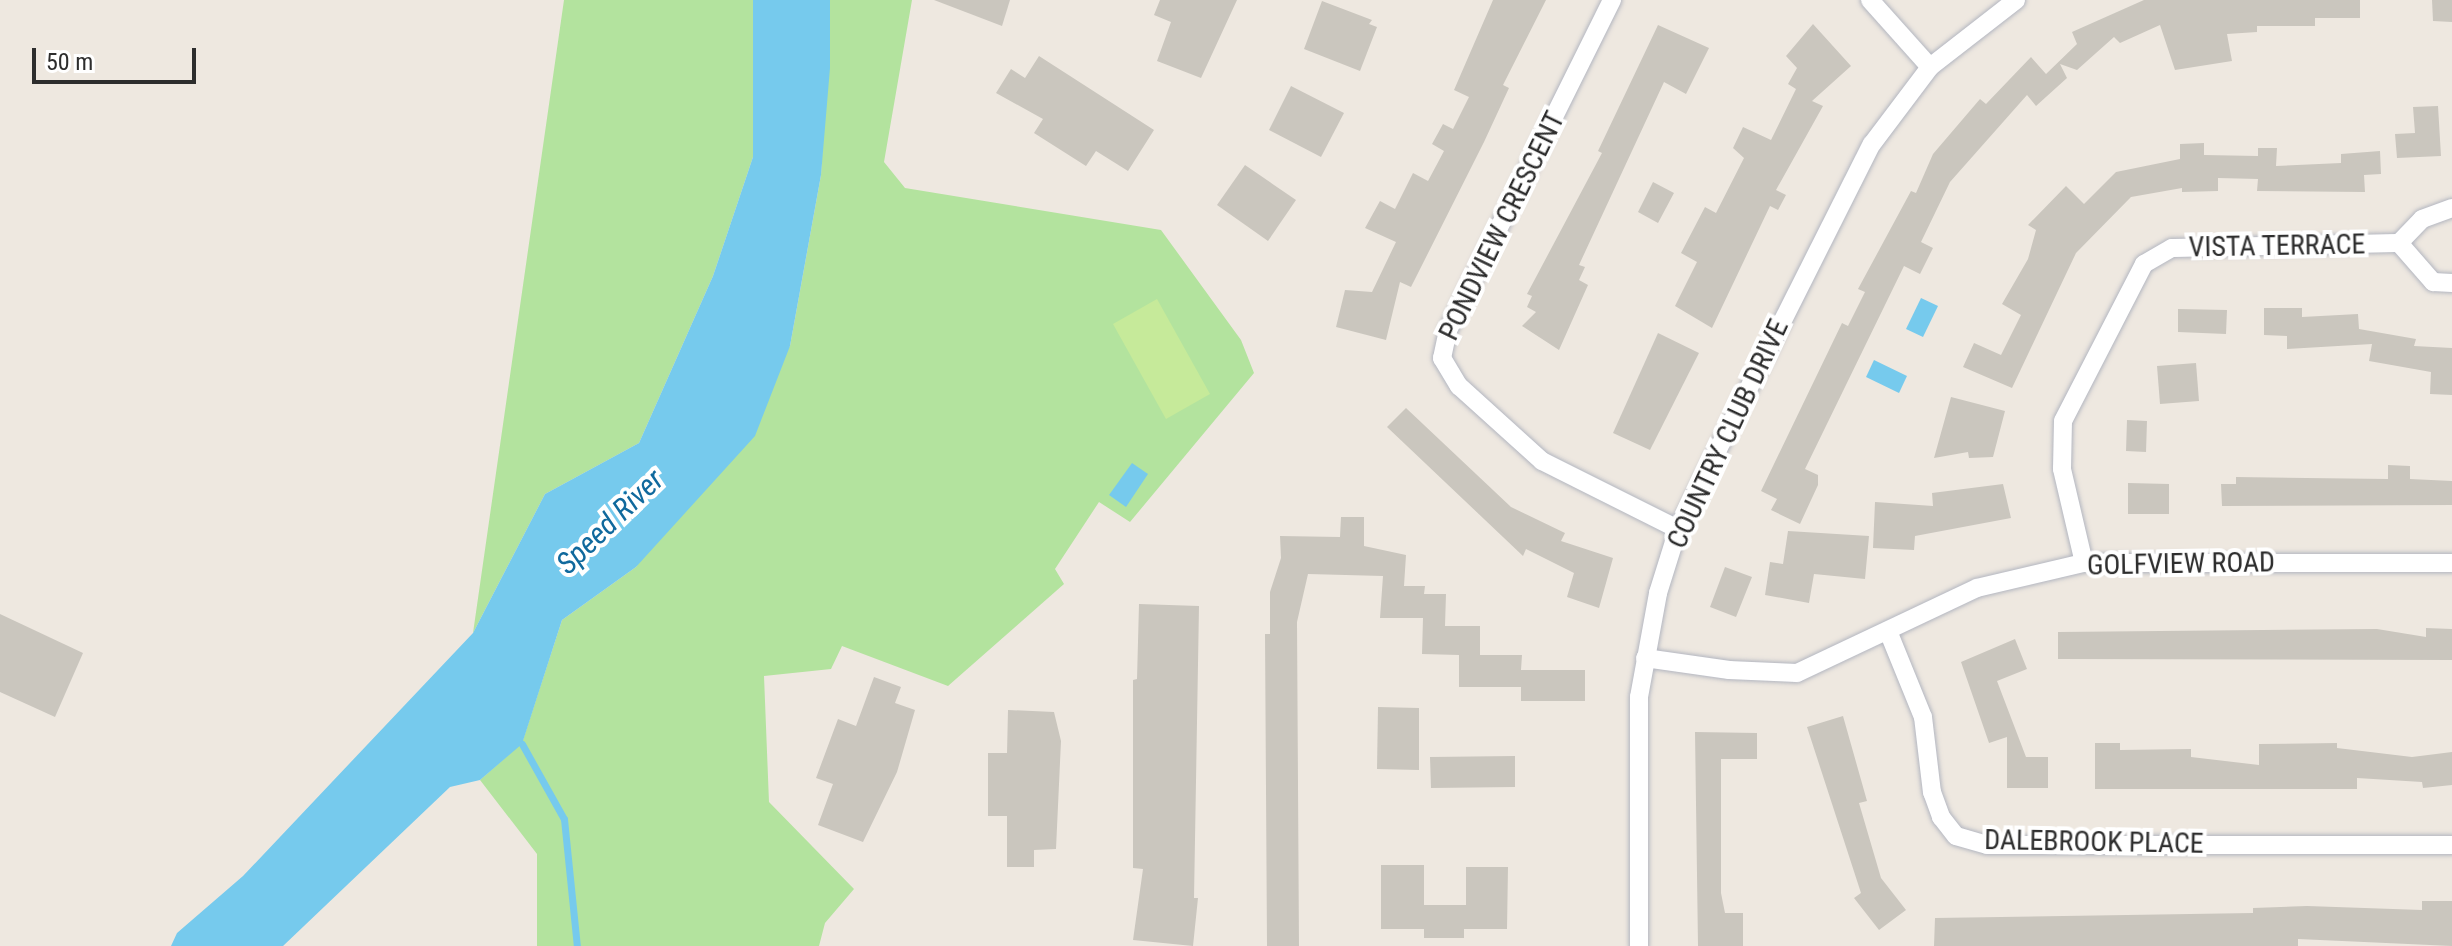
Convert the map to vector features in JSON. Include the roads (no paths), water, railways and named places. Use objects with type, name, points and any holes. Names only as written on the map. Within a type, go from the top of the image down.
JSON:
[{"type":"street","name":"PONDVIEW CRESCENT","points":[[1612,0],[1448,330],[1442,358],[1459,386],[1542,461],[1678,529]]},
{"type":"street","points":[[1870,0],[1930,67]]},
{"type":"street","name":"COUNTRY CLUB DRIVE","points":[[1639,946],[1637,736],[1645,658],[1678,529],[1852,176],[1930,67],[2016,0]]},
{"type":"street","points":[[2452,208],[2422,219],[2399,243],[2433,282],[2452,283]]},
{"type":"street","name":"VISTA TERRACE","points":[[2084,563],[2062,469],[2063,421],[2144,264],[2172,248],[2399,243]]},
{"type":"street","name":"GOLFVIEW ROAD","points":[[1645,658],[1729,670],[1797,673],[1977,588],[2084,563],[2452,563]]},
{"type":"street","name":"DALEBROOK PLACE","points":[[1888,631],[1923,717],[1932,792],[1956,836],[1987,845],[2452,845]]},
{"type":"water","name":"Speed River","points":[[753,0],[830,0],[830,68],[821,175],[790,346],[755,436],[636,567],[562,620],[522,744],[480,780],[450,787],[283,946],[171,946],[177,933],[243,876],[473,633],[545,494],[639,443],[713,276],[753,157]]},
{"type":"water","points":[[1921,298],[1938,306],[1923,337],[1906,329]]},
{"type":"water","points":[[1874,360],[1907,376],[1899,393],[1866,377]]},
{"type":"water","points":[[1132,463],[1148,474],[1126,507],[1109,495]]},
{"type":"waterway","points":[[522,744],[564,819],[577,946]]}]
